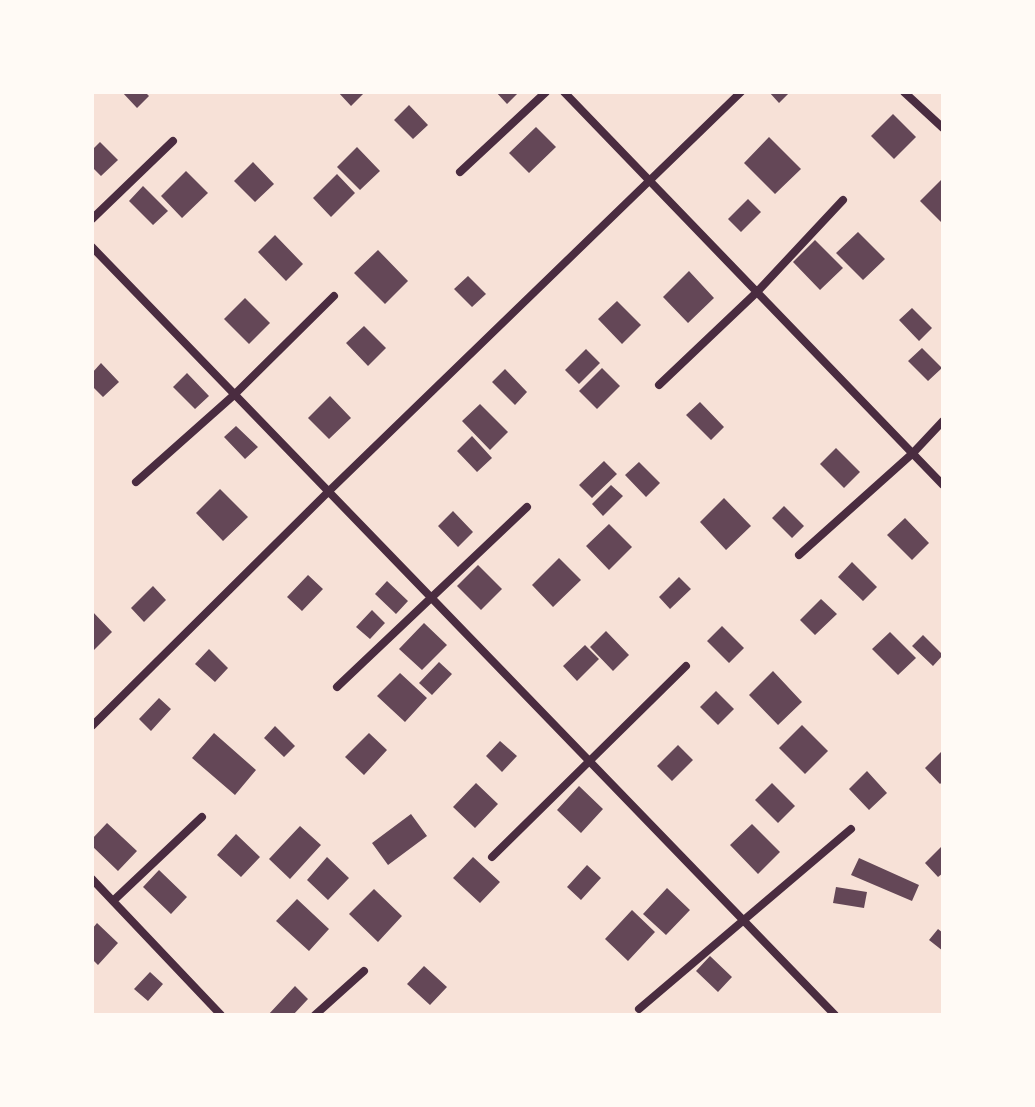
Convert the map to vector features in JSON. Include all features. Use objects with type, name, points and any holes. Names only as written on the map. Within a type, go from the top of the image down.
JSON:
[{"type":"street","points":[[460,172],[546,92]]},
{"type":"street","points":[[564,92],[943,485]]},
{"type":"street","points":[[92,726],[328,492],[741,92]]},
{"type":"street","points":[[904,92],[943,128]]},
{"type":"street","points":[[92,219],[173,141]]},
{"type":"street","points":[[659,385],[757,292],[843,200]]},
{"type":"street","points":[[92,247],[835,1015]]},
{"type":"street","points":[[136,482],[234,395],[334,296]]},
{"type":"street","points":[[799,555],[913,453],[943,421]]},
{"type":"street","points":[[337,687],[527,507]]},
{"type":"street","points":[[492,857],[686,666]]},
{"type":"street","points":[[113,901],[202,817]]},
{"type":"street","points":[[639,1009],[851,829]]},
{"type":"street","points":[[92,879],[221,1015]]},
{"type":"street","points":[[315,1015],[364,971]]},
{"type":"building","points":[[122,92],[145,92],[149,96],[137,108]]},
{"type":"building","points":[[338,92],[365,92],[351,106]]},
{"type":"building","points":[[496,92],[519,92],[507,104]]},
{"type":"building","points":[[769,92],[790,92],[779,103]]},
{"type":"building","points":[[409,105],[428,125],[413,139],[394,120]]},
{"type":"building","points":[[893,114],[916,137],[894,159],[871,136]]},
{"type":"building","points":[[536,127],[556,147],[529,173],[509,153]]},
{"type":"building","points":[[769,137],[801,169],[775,194],[744,163]]},
{"type":"building","points":[[100,142],[118,160],[101,176],[92,167],[92,150]]},
{"type":"building","points":[[357,147],[380,171],[360,190],[337,167]]},
{"type":"building","points":[[253,162],[274,184],[255,202],[234,181]]},
{"type":"building","points":[[186,171],[208,193],[182,218],[161,196]]},
{"type":"building","points":[[337,174],[355,193],[331,217],[313,198]]},
{"type":"building","points":[[943,178],[943,224],[920,201]]},
{"type":"building","points":[[143,186],[168,211],[153,225],[129,201]]},
{"type":"building","points":[[748,199],[761,212],[741,232],[728,219]]},
{"type":"building","points":[[858,232],[885,259],[863,280],[836,253]]},
{"type":"building","points":[[275,235],[303,264],[286,281],[258,252]]},
{"type":"building","points":[[815,240],[843,268],[820,290],[793,262]]},
{"type":"building","points":[[378,250],[408,281],[385,304],[354,273]]},
{"type":"building","points":[[689,271],[714,298],[688,323],[663,297]]},
{"type":"building","points":[[468,276],[486,294],[472,307],[454,289]]},
{"type":"building","points":[[245,298],[270,323],[249,344],[224,319]]},
{"type":"building","points":[[617,301],[641,325],[622,344],[598,319]]},
{"type":"building","points":[[912,308],[932,328],[919,341],[899,320]]},
{"type":"building","points":[[364,326],[386,348],[368,366],[346,343]]},
{"type":"building","points":[[922,348],[942,368],[928,381],[908,361]]},
{"type":"building","points":[[586,349],[600,363],[579,384],[565,370]]},
{"type":"building","points":[[101,363],[119,382],[103,397],[92,386],[92,373]]},
{"type":"building","points":[[602,368],[620,386],[597,409],[579,391]]},
{"type":"building","points":[[505,369],[527,392],[515,405],[492,382]]},
{"type":"building","points":[[187,373],[209,396],[195,409],[173,387]]},
{"type":"building","points":[[330,396],[351,418],[329,439],[308,418]]},
{"type":"building","points":[[700,402],[724,427],[711,440],[686,415]]},
{"type":"building","points":[[480,404],[508,432],[490,450],[462,421]]},
{"type":"building","points":[[236,426],[258,447],[245,459],[224,437]]},
{"type":"building","points":[[472,436],[492,458],[477,472],[457,451]]},
{"type":"building","points":[[836,448],[860,472],[844,488],[820,464]]},
{"type":"building","points":[[604,461],[617,474],[592,498],[579,485]]},
{"type":"building","points":[[639,462],[660,483],[646,497],[625,475]]},
{"type":"building","points":[[611,485],[623,496],[603,516],[592,504]]},
{"type":"building","points":[[220,489],[248,517],[223,541],[196,513]]},
{"type":"building","points":[[724,498],[751,526],[726,550],[700,522]]},
{"type":"building","points":[[784,506],[804,526],[792,538],[772,518]]},
{"type":"building","points":[[453,511],[473,532],[458,547],[438,526]]},
{"type":"building","points":[[905,518],[929,543],[912,560],[887,535]]},
{"type":"building","points":[[609,524],[632,547],[609,570],[586,546]]},
{"type":"building","points":[[559,558],[581,580],[553,607],[532,585]]},
{"type":"building","points":[[852,562],[877,587],[863,601],[838,577]]},
{"type":"building","points":[[478,565],[502,589],[481,610],[457,586]]},
{"type":"building","points":[[308,575],[323,589],[302,611],[287,597]]},
{"type":"building","points":[[679,577],[691,589],[670,609],[659,597]]},
{"type":"building","points":[[387,581],[408,601],[396,614],[375,594]]},
{"type":"building","points":[[153,586],[166,600],[144,622],[131,608]]},
{"type":"building","points":[[821,599],[837,614],[815,635],[800,620]]},
{"type":"building","points":[[372,610],[385,623],[370,639],[356,627]]},
{"type":"building","points":[[92,611],[112,632],[92,652]]},
{"type":"building","points":[[424,623],[447,645],[422,670],[399,649]]},
{"type":"building","points":[[722,626],[744,648],[729,663],[707,641]]},
{"type":"building","points":[[606,631],[629,655],[613,671],[590,647]]},
{"type":"building","points":[[890,632],[916,658],[898,675],[872,649]]},
{"type":"building","points":[[923,635],[943,655],[933,666],[912,646]]},
{"type":"building","points":[[585,645],[599,659],[577,681],[563,666]]},
{"type":"building","points":[[209,649],[228,668],[215,682],[195,664]]},
{"type":"building","points":[[439,662],[452,674],[432,695],[419,683]]},
{"type":"building","points":[[773,671],[802,702],[778,725],[749,695]]},
{"type":"building","points":[[400,673],[427,698],[405,722],[377,696]]},
{"type":"building","points":[[716,691],[734,709],[718,725],[700,707]]},
{"type":"building","points":[[159,698],[171,709],[151,731],[139,719]]},
{"type":"building","points":[[802,725],[828,751],[805,774],[779,748]]},
{"type":"building","points":[[275,726],[295,746],[284,757],[264,738]]},
{"type":"building","points":[[214,733],[256,770],[235,795],[192,758]]},
{"type":"building","points":[[369,733],[387,750],[364,775],[345,757]]},
{"type":"building","points":[[500,741],[517,756],[502,772],[486,756]]},
{"type":"building","points":[[678,745],[693,760],[672,781],[657,766]]},
{"type":"building","points":[[943,750],[943,781],[940,784],[925,768]]},
{"type":"building","points":[[867,771],[887,793],[869,810],[849,789]]},
{"type":"building","points":[[476,783],[498,804],[475,828],[453,807]]},
{"type":"building","points":[[772,783],[795,806],[778,823],[755,800]]},
{"type":"building","points":[[579,786],[603,809],[581,833],[557,810]]},
{"type":"building","points":[[411,814],[427,836],[388,865],[372,843]]},
{"type":"building","points":[[107,823],[137,851],[118,871],[92,846],[92,839]]},
{"type":"building","points":[[752,824],[780,852],[758,874],[730,845]]},
{"type":"building","points":[[300,826],[321,845],[290,879],[269,859]]},
{"type":"building","points":[[236,834],[260,857],[241,877],[217,855]]},
{"type":"building","points":[[943,845],[943,873],[938,877],[925,863]]},
{"type":"building","points":[[327,857],[349,878],[328,900],[307,880]]},
{"type":"building","points":[[473,857],[500,882],[480,903],[453,878]]},
{"type":"building","points":[[859,858],[919,885],[912,901],[851,875]]},
{"type":"building","points":[[587,865],[601,878],[581,900],[567,887]]},
{"type":"building","points":[[159,870],[187,897],[171,914],[143,887]]},
{"type":"building","points":[[836,887],[867,892],[864,908],[833,903]]},
{"type":"building","points":[[667,888],[690,910],[666,935],[643,914]]},
{"type":"building","points":[[374,889],[402,916],[378,942],[349,914]]},
{"type":"building","points":[[297,899],[329,929],[309,951],[276,921]]},
{"type":"building","points":[[632,910],[655,932],[628,961],[605,939]]},
{"type":"building","points":[[97,923],[118,943],[98,965],[92,959],[92,929]]},
{"type":"building","points":[[938,929],[943,933],[943,951],[929,940]]},
{"type":"building","points":[[710,956],[732,977],[718,992],[696,971]]},
{"type":"building","points":[[424,966],[447,987],[430,1005],[407,984]]},
{"type":"building","points":[[150,972],[163,984],[148,1001],[134,989]]},
{"type":"building","points":[[295,986],[308,999],[293,1015],[268,1015]]}]
